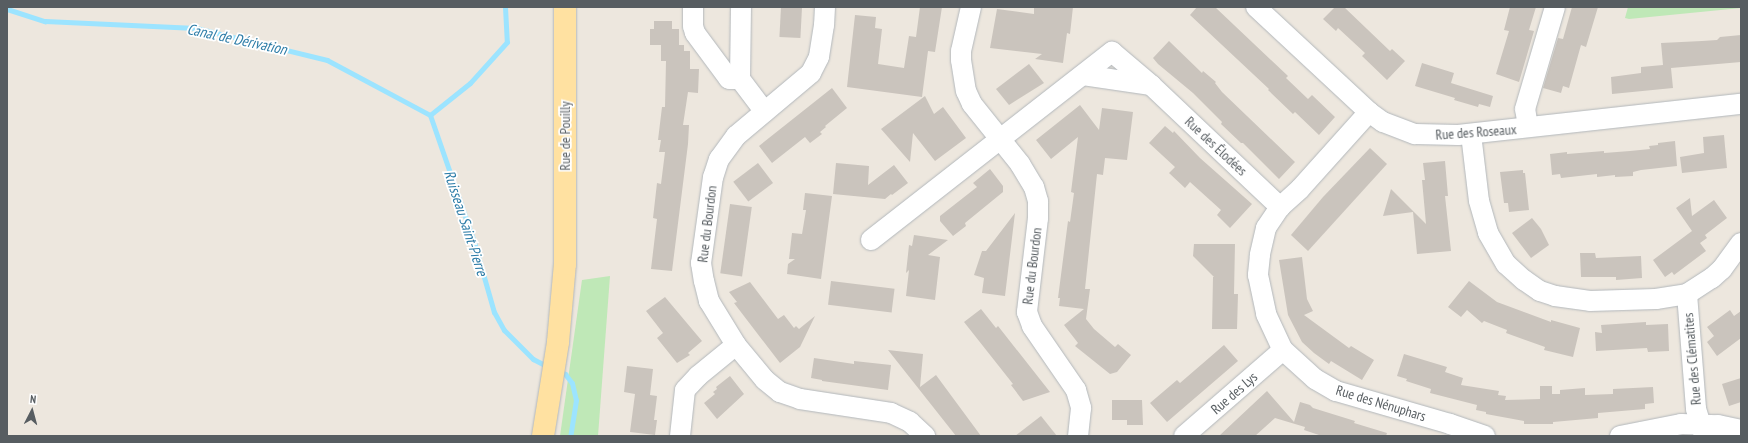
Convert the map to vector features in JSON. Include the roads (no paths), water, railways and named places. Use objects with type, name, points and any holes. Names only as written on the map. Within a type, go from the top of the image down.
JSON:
[{"type":"main road","name":"Rue de Pouilly","points":[[543,436],[558,342],[565,264],[565,7]]},
{"type":"street","points":[[693,7],[693,26],[695,33],[729,79],[740,79]]},
{"type":"street","points":[[741,7],[740,79],[765,112]]},
{"type":"street","name":"Rue du Bourdon","points":[[825,7],[824,25],[819,57],[816,66],[804,81],[736,136],[719,159],[714,178],[701,264],[704,281],[709,301],[736,345],[765,380],[780,392],[800,399],[891,413],[910,422],[925,436]]},
{"type":"street","name":"Rue du Bourdon","points":[[971,7],[961,51],[964,81],[972,104],[1028,175],[1038,201],[1038,218],[1026,312],[1032,326],[1076,390],[1081,408],[1078,436]]},
{"type":"street","name":"Rue des Roseaux","points":[[1256,7],[1369,112],[1383,122],[1415,134],[1435,136],[1470,134],[1741,104]]},
{"type":"street","points":[[1528,127],[1526,109],[1555,7]]},
{"type":"street","name":"Rue des Élodées","points":[[1000,139],[1112,52],[1152,85],[1280,207]]},
{"type":"street","points":[[1083,75],[1152,85]]},
{"type":"street","name":"Rue des Nénuphars","points":[[1369,112],[1300,189],[1280,207],[1266,228],[1260,255],[1258,275],[1266,314],[1283,350],[1315,379],[1336,392],[1450,424],[1485,436]]},
{"type":"street","name":"Rue des Clématites","points":[[1470,134],[1483,219],[1494,245],[1506,264],[1524,280],[1540,291],[1574,300],[1656,299],[1687,294],[1712,278],[1722,269],[1741,243]]},
{"type":"street","points":[[871,240],[1000,139]]},
{"type":"street","name":"Rue des Clématites","points":[[1687,294],[1696,409],[1702,430]]},
{"type":"street","points":[[680,436],[685,390],[698,376],[736,345]]},
{"type":"street","name":"Rue des Lys","points":[[1184,436],[1283,350]]},
{"type":"street","points":[[1620,436],[1681,424],[1702,430],[1718,425],[1741,430]]},
{"type":"waterway","name":"Ruisseau Saint-Pierre","points":[[505,7],[507,42],[470,83],[430,115],[474,242],[494,312],[504,330],[533,359],[549,367]]},
{"type":"waterway","name":"Canal de Dérivation","points":[[7,9],[45,21],[196,28],[327,60],[430,115]]},
{"type":"waterway","name":"Ruisseau Saint-Pierre","points":[[558,371],[565,374],[572,383],[576,400],[570,436]]}]
